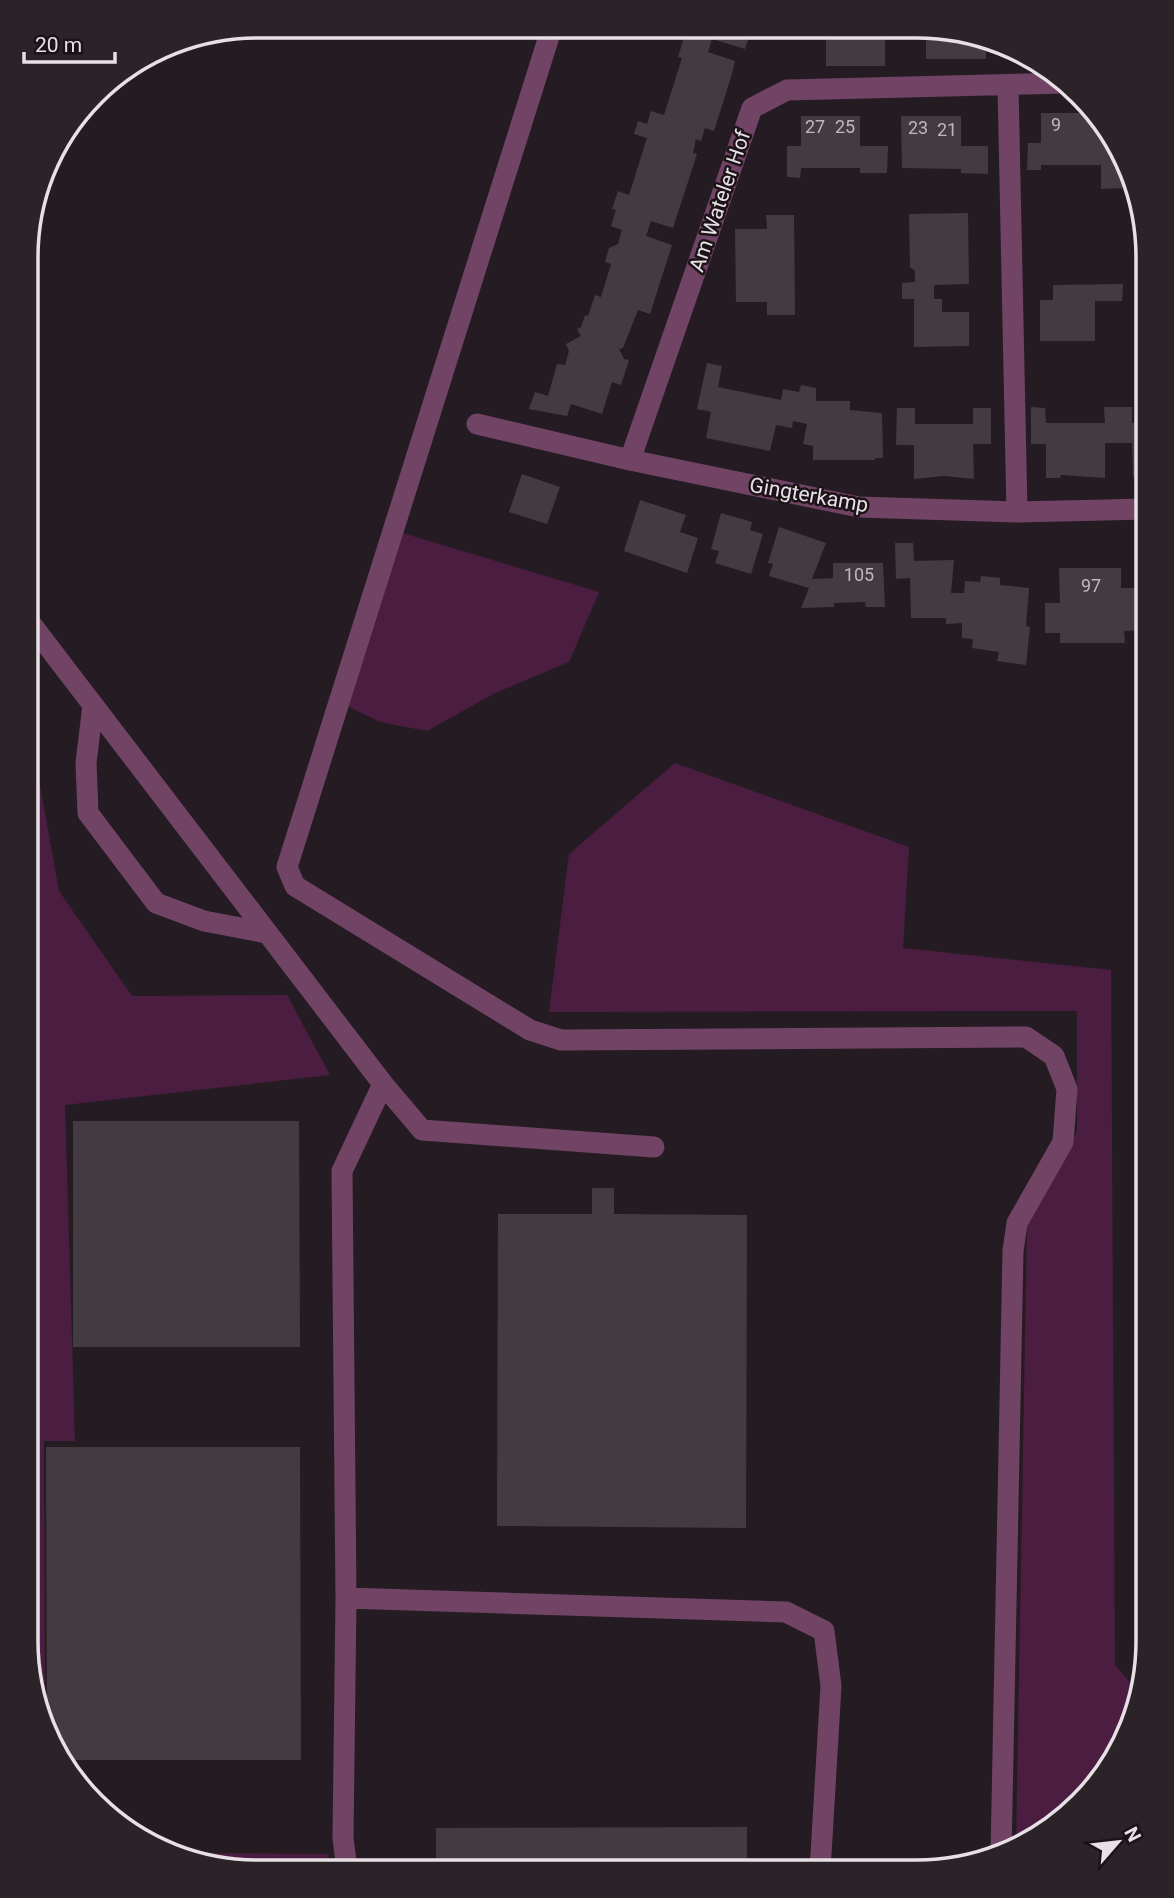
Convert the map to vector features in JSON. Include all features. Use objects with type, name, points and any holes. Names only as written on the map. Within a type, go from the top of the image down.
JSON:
[{"type":"street","points":[[548,39],[287,867],[295,886],[530,1030],[561,1040],[1026,1037],[1054,1056],[1068,1089],[1063,1142],[1017,1223],[1013,1251],[1001,1842]]},
{"type":"street","name":"Am Wateler Hof","points":[[630,460],[752,108],[787,90],[1050,84]]},
{"type":"street","points":[[1008,86],[1017,512]]},
{"type":"street","name":"Gingterkamp","points":[[477,424],[630,460],[859,507],[1017,512],[1136,509]]},
{"type":"street","points":[[38,633],[383,1084],[422,1130],[654,1146]]},
{"type":"street","points":[[93,705],[86,762],[88,813],[156,903],[204,921],[267,933]]},
{"type":"street","points":[[346,1860],[343,1838],[346,1598],[342,1171],[383,1084]]},
{"type":"street","points":[[346,1598],[786,1612],[824,1631],[831,1686],[821,1860]]},
{"type":"shaded area","points":[[396,531],[599,592],[569,662],[495,693],[427,731],[380,722],[339,702]]},
{"type":"shaded area","points":[[675,763],[909,847],[903,948],[1111,970],[1115,1665],[1131,1683],[1124,1711],[1113,1737],[1090,1774],[1050,1814],[1016,1835],[1027,1225],[1077,1131],[1077,1011],[549,1012],[569,854]]},
{"type":"shaded area","points":[[38,774],[59,891],[132,996],[287,995],[330,1075],[65,1105],[75,1441],[44,1441],[45,1692],[38,1640]]},
{"type":"shaded area","points":[[206,1853],[328,1854],[329,1860],[258,1860]]},
{"type":"building","points":[[684,38],[749,38],[745,49],[712,39],[708,52],[735,61],[732,74],[714,131],[705,128],[701,141],[696,139],[693,153],[697,154],[673,228],[651,221],[646,236],[672,245],[650,314],[638,310],[623,348],[619,349],[624,359],[629,360],[621,385],[612,382],[602,414],[571,404],[567,416],[529,409],[535,392],[548,396],[557,364],[565,365],[569,351],[566,344],[581,336],[577,329],[581,327],[585,315],[588,316],[595,295],[601,297],[611,264],[605,262],[609,248],[618,244],[622,230],[611,226],[616,210],[612,209],[618,191],[629,195],[647,138],[634,134],[638,121],[647,124],[651,111],[664,115],[682,58],[678,57]]},
{"type":"building","points":[[826,38],[885,38],[885,66],[826,66]]},
{"type":"building","points":[[926,39],[945,40],[986,50],[986,59],[926,59]]},
{"type":"building","points":[[1041,113],[1080,113],[1106,148],[1124,188],[1101,189],[1101,165],[1041,165],[1041,170],[1027,170],[1028,143],[1041,143]]},
{"type":"building","points":[[801,116],[860,116],[860,146],[888,146],[887,173],[860,173],[860,168],[801,168],[800,178],[787,177],[787,146],[801,146]]},
{"type":"building","points":[[901,116],[961,116],[961,146],[988,146],[988,174],[961,173],[961,169],[902,168]]},
{"type":"building","points":[[968,213],[969,284],[934,285],[934,299],[942,299],[942,312],[969,312],[969,346],[914,347],[914,299],[902,299],[902,283],[915,282],[915,271],[910,267],[909,214]]},
{"type":"building","points":[[766,215],[794,215],[795,315],[767,315],[767,302],[736,302],[735,229],[767,229]]},
{"type":"building","points":[[1123,284],[1122,301],[1095,301],[1095,341],[1040,341],[1040,300],[1053,300],[1053,285]]},
{"type":"building","points":[[707,363],[722,366],[718,387],[781,400],[783,389],[799,392],[801,385],[816,388],[816,401],[850,401],[850,410],[882,413],[883,458],[813,460],[813,446],[803,444],[807,424],[793,421],[792,428],[776,425],[770,451],[706,438],[711,412],[697,409]]},
{"type":"building","points":[[1031,407],[1045,408],[1046,423],[1105,423],[1104,407],[1132,407],[1132,423],[1136,423],[1136,477],[1133,477],[1132,443],[1105,443],[1105,478],[1061,475],[1060,478],[1046,478],[1046,444],[1031,444]]},
{"type":"building","points":[[897,408],[915,408],[915,424],[973,424],[973,408],[991,408],[991,444],[973,444],[974,479],[944,476],[914,479],[914,445],[896,445]]},
{"type":"building","points":[[522,474],[560,487],[547,524],[509,512]]},
{"type":"building","points":[[640,500],[686,515],[680,532],[698,538],[687,573],[624,551]]},
{"type":"building","points":[[721,513],[752,522],[750,530],[763,534],[751,574],[715,563],[719,551],[711,549]]},
{"type":"building","points":[[779,527],[826,543],[812,579],[833,578],[833,563],[883,563],[885,607],[866,607],[865,602],[801,608],[809,588],[769,576],[773,564],[768,563]]},
{"type":"building","points":[[895,543],[913,543],[914,561],[954,560],[951,593],[964,593],[965,581],[980,582],[981,576],[1000,578],[1000,585],[1029,588],[1026,626],[1030,627],[1026,665],[997,661],[999,652],[972,648],[973,639],[962,638],[962,623],[946,624],[946,618],[911,618],[910,578],[896,579]]},
{"type":"building","points":[[1136,563],[1136,630],[1124,631],[1125,643],[1060,643],[1060,633],[1045,633],[1045,603],[1060,603],[1059,568],[1121,568],[1121,588],[1135,588]]},
{"type":"building","points":[[73,1121],[299,1121],[300,1347],[73,1347]]},
{"type":"building","points":[[592,1188],[614,1188],[614,1214],[747,1215],[746,1528],[497,1526],[498,1214],[592,1214]]},
{"type":"building","points":[[46,1447],[300,1447],[301,1760],[75,1760],[55,1724],[47,1700]]},
{"type":"building","points":[[747,1827],[747,1860],[436,1860],[436,1828]]}]
